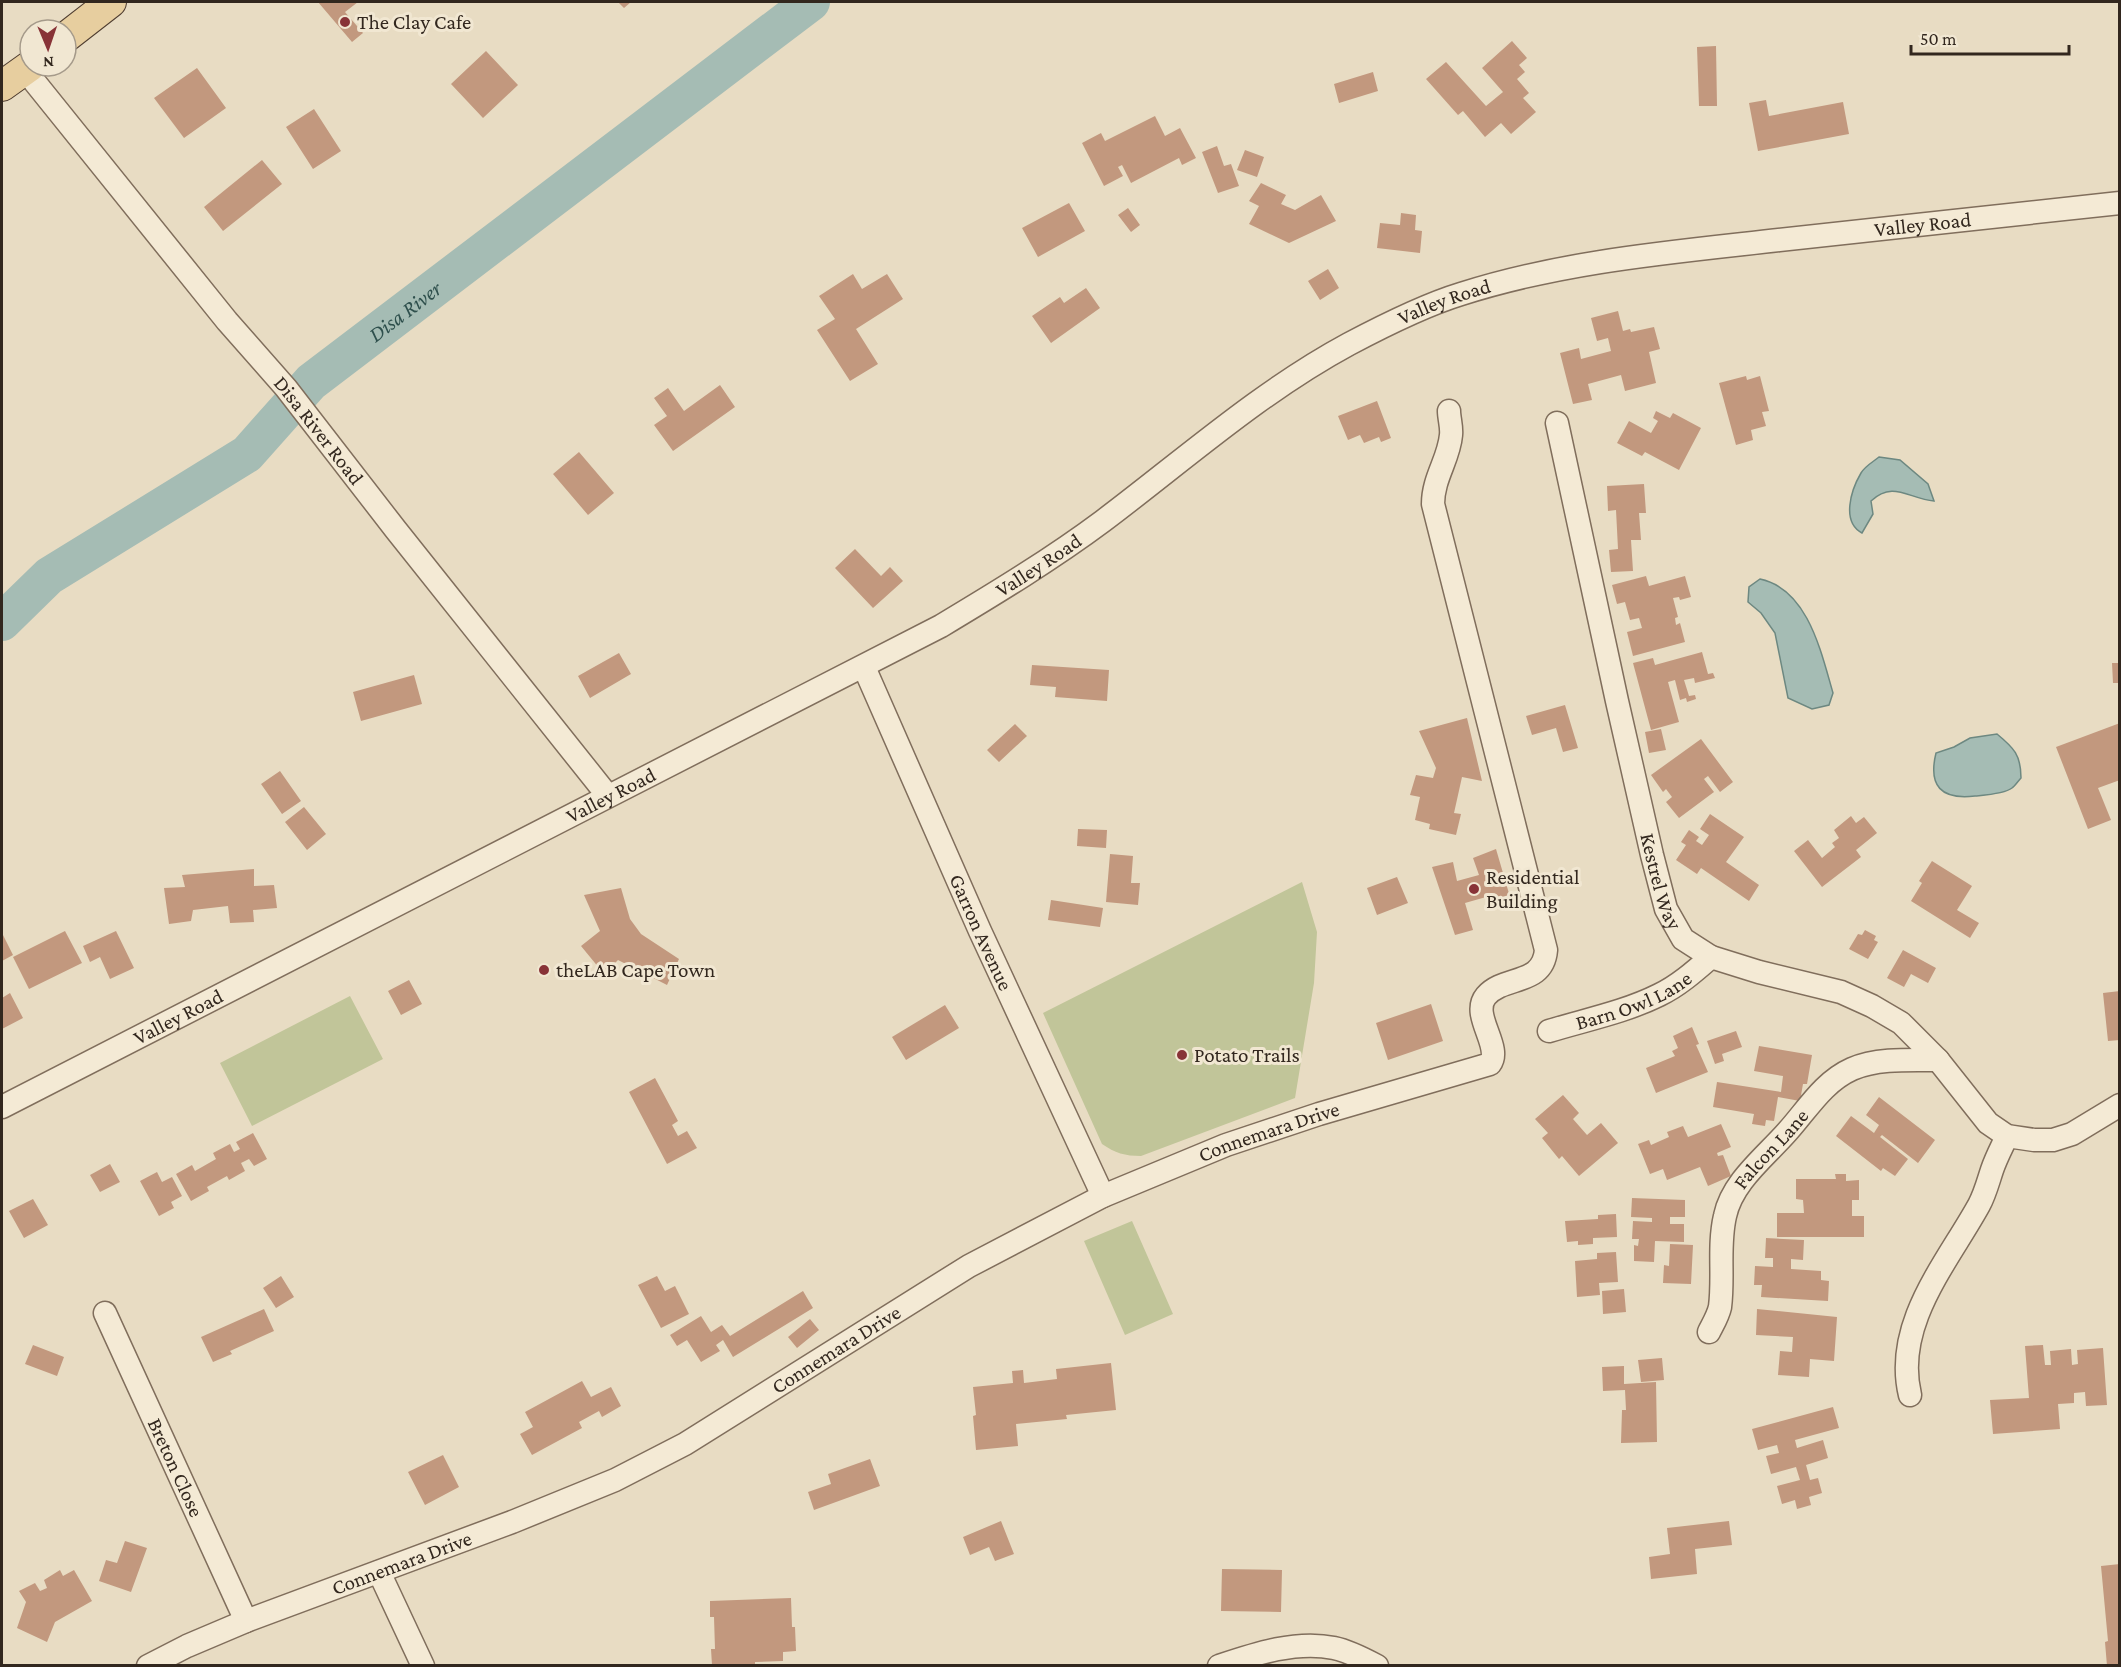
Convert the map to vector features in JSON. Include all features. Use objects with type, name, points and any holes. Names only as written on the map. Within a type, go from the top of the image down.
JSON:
[{"type":"main road","points":[[78,28],[111,2]]},
{"type":"street","name":"Disa River Road","points":[[22,78],[226,321],[286,388],[608,796]]},
{"type":"street","name":"Valley Road","points":[[2,1107],[941,626],[1029,572],[1100,523],[1219,430],[1302,372],[1349,344],[1390,324],[1458,295],[1526,276],[1664,253],[2120,203]]},
{"type":"street","name":"Connemara Drive","points":[[148,1665],[246,1621],[512,1522],[605,1484],[685,1444],[969,1266],[1103,1196],[1226,1145],[1319,1114],[1487,1066],[1493,1060],[1493,1052],[1482,1009],[1486,997],[1539,970],[1546,950],[1433,504],[1433,490],[1451,435],[1449,411]]},
{"type":"street","name":"Kestrel Way","points":[[1557,423],[1617,701],[1666,909],[1683,939],[1712,957],[1759,972],[1841,992],[1901,1023],[1938,1060],[1988,1123],[2007,1136]]},
{"type":"street","name":"Garron Avenue","points":[[864,667],[980,931],[1103,1196]]},
{"type":"street","name":"Barn Owl Lane","points":[[1549,1031],[1651,999],[1684,979],[1712,957]]},
{"type":"street","name":"Falcon Lane","points":[[1709,1332],[1720,1308],[1721,1249],[1725,1214],[1736,1190],[1751,1172],[1817,1095],[1839,1076],[1864,1065],[1906,1060],[1938,1060]]},
{"type":"street","points":[[1910,1395],[1906,1378],[1907,1362],[1925,1295],[1981,1202],[2007,1136],[2053,1140],[2072,1134],[2120,1105]]},
{"type":"street","name":"Breton Close","points":[[105,1313],[246,1621]]},
{"type":"street","points":[[379,1572],[423,1665]]},
{"type":"street","points":[[1219,1665],[1292,1646],[1311,1646],[1334,1648],[1377,1665]]},
{"type":"green space","name":"Potato Trails","points":[[1302,882],[1317,932],[1314,983],[1295,1098],[1141,1156],[1120,1153],[1102,1144],[1043,1013]]},
{"type":"green space","points":[[350,996],[383,1059],[252,1126],[220,1063]]},
{"type":"green space","points":[[1132,1221],[1173,1314],[1125,1335],[1084,1241]]},
{"type":"water","points":[[1879,457],[1900,460],[1928,484],[1934,501],[1894,491],[1879,495],[1871,501],[1873,514],[1862,533],[1852,521],[1851,497],[1863,471]]},
{"type":"water","points":[[1760,579],[1776,585],[1790,595],[1810,624],[1833,693],[1829,705],[1812,709],[1788,698],[1775,633],[1761,613],[1748,602],[1749,587]]},
{"type":"water","points":[[1997,734],[2012,748],[2020,763],[2021,778],[2013,787],[1999,793],[1963,797],[1953,796],[1940,788],[1934,774],[1936,753],[1970,738]]},
{"type":"building","name":"The Clay Cafe","points":[[318,2],[358,2],[345,12],[363,33],[352,42]]},
{"type":"building","points":[[618,2],[631,2],[624,8]]},
{"type":"building","points":[[1512,41],[1527,58],[1519,65],[1525,72],[1517,79],[1529,93],[1523,98],[1536,112],[1511,134],[1501,123],[1485,137],[1463,111],[1458,115],[1426,79],[1446,62],[1486,106],[1503,92],[1482,68]]},
{"type":"building","points":[[1716,46],[1717,106],[1699,106],[1697,47]]},
{"type":"building","points":[[486,51],[518,85],[483,118],[451,84]]},
{"type":"building","points":[[197,68],[226,108],[184,138],[154,98]]},
{"type":"building","points":[[1373,72],[1378,91],[1339,103],[1334,84]]},
{"type":"building","points":[[1766,100],[1769,116],[1843,102],[1849,134],[1758,151],[1749,103]]},
{"type":"building","points":[[314,109],[341,151],[313,169],[286,127]]},
{"type":"building","points":[[1155,116],[1165,136],[1180,128],[1196,158],[1182,165],[1179,158],[1131,183],[1122,165],[1118,167],[1123,176],[1104,186],[1082,143],[1101,133],[1105,141]]},
{"type":"building","points":[[1217,146],[1224,166],[1231,164],[1239,186],[1218,193],[1202,152]]},
{"type":"building","points":[[1245,150],[1264,157],[1257,177],[1237,170]]},
{"type":"building","points":[[262,160],[282,184],[223,231],[204,207]]},
{"type":"building","points":[[1261,183],[1286,195],[1281,204],[1295,210],[1321,195],[1336,221],[1289,243],[1249,224],[1259,206],[1249,201]]},
{"type":"building","points":[[1069,203],[1085,231],[1038,257],[1022,228]]},
{"type":"building","points":[[1128,208],[1140,225],[1131,232],[1118,215]]},
{"type":"building","points":[[1401,213],[1416,215],[1415,230],[1422,231],[1420,253],[1377,248],[1380,223],[1400,225]]},
{"type":"building","points":[[1328,269],[1339,288],[1320,300],[1308,281]]},
{"type":"building","points":[[853,274],[862,289],[887,274],[903,299],[856,329],[878,364],[850,381],[817,330],[835,319],[819,296]]},
{"type":"building","points":[[1086,288],[1100,308],[1051,343],[1032,316],[1060,297],[1064,303]]},
{"type":"building","points":[[1618,311],[1623,331],[1630,329],[1631,332],[1654,327],[1660,349],[1649,352],[1656,383],[1625,391],[1621,375],[1588,384],[1592,400],[1573,404],[1560,353],[1579,348],[1581,359],[1611,351],[1608,338],[1597,341],[1591,318]]},
{"type":"building","points":[[1746,376],[1747,380],[1760,376],[1769,411],[1762,412],[1766,426],[1751,430],[1753,440],[1736,445],[1719,383]]},
{"type":"building","points":[[720,385],[735,407],[673,451],[654,425],[667,416],[654,398],[668,388],[684,411]]},
{"type":"building","points":[[1377,401],[1391,438],[1381,442],[1379,437],[1364,443],[1360,435],[1348,440],[1338,416]]},
{"type":"building","points":[[1656,411],[1670,418],[1673,413],[1701,428],[1679,470],[1645,452],[1642,456],[1617,443],[1629,421],[1651,433],[1658,421],[1653,418]]},
{"type":"building","points":[[579,452],[614,493],[588,515],[553,474]]},
{"type":"building","points":[[1644,484],[1646,513],[1639,513],[1641,540],[1631,540],[1633,571],[1611,572],[1609,550],[1618,549],[1616,510],[1608,511],[1607,486]]},
{"type":"building","points":[[855,549],[881,576],[890,567],[903,581],[873,608],[835,568]]},
{"type":"building","points":[[1646,576],[1649,586],[1685,576],[1691,597],[1680,600],[1679,597],[1673,598],[1678,617],[1675,618],[1676,625],[1680,623],[1685,642],[1633,656],[1627,632],[1642,628],[1639,618],[1630,620],[1625,602],[1617,604],[1612,585]]},
{"type":"building","points":[[1702,652],[1708,674],[1713,673],[1715,678],[1695,683],[1694,678],[1684,680],[1689,696],[1695,695],[1696,699],[1687,702],[1686,698],[1680,700],[1675,680],[1668,682],[1679,722],[1651,730],[1633,663],[1653,658],[1655,665]]},
{"type":"building","points":[[619,653],[631,674],[590,698],[578,676]]},
{"type":"building","points":[[2112,663],[2120,663],[2120,683],[2113,683]]},
{"type":"building","points":[[1032,665],[1109,670],[1107,701],[1055,697],[1056,687],[1030,685]]},
{"type":"building","points":[[414,675],[422,704],[361,721],[353,692]]},
{"type":"building","points":[[1565,705],[1578,748],[1563,752],[1556,728],[1532,735],[1526,716]]},
{"type":"building","points":[[1467,718],[1482,781],[1462,777],[1454,813],[1461,814],[1456,835],[1429,829],[1430,824],[1415,820],[1420,797],[1410,795],[1416,775],[1433,778],[1436,768],[1419,731]]},
{"type":"building","points":[[2120,723],[2120,780],[2098,788],[2111,820],[2088,829],[2056,747]]},
{"type":"building","points":[[1015,724],[1027,736],[999,762],[987,750]]},
{"type":"building","points":[[1661,729],[1666,750],[1649,753],[1645,732]]},
{"type":"building","points":[[1701,739],[1733,782],[1720,792],[1708,776],[1704,779],[1714,792],[1679,818],[1666,802],[1672,797],[1666,789],[1663,792],[1651,775]]},
{"type":"building","points":[[280,771],[301,801],[282,814],[261,784]]},
{"type":"building","points":[[304,807],[326,834],[307,850],[285,822]]},
{"type":"building","points":[[1710,814],[1744,837],[1726,862],[1759,885],[1749,901],[1701,868],[1697,874],[1676,860],[1686,845],[1681,842],[1689,830],[1699,837],[1696,841],[1702,845],[1709,835],[1700,829]]},
{"type":"building","points":[[1851,816],[1856,823],[1864,817],[1877,833],[1856,850],[1861,857],[1822,887],[1794,851],[1808,840],[1822,858],[1835,847],[1832,843],[1839,838],[1834,830]]},
{"type":"building","points":[[1078,829],[1107,830],[1106,848],[1077,846]]},
{"type":"building","name":"Residential Building","points":[[1496,849],[1510,897],[1488,904],[1486,897],[1465,903],[1473,930],[1455,935],[1432,867],[1453,862],[1457,881],[1479,875],[1473,858]]},
{"type":"building","points":[[1110,854],[1133,856],[1131,883],[1140,883],[1138,905],[1106,902]]},
{"type":"building","points":[[1932,861],[1972,886],[1957,910],[1979,923],[1970,938],[1911,901],[1922,883],[1919,881]]},
{"type":"building","points":[[254,869],[254,886],[274,885],[277,908],[253,910],[254,922],[230,923],[228,906],[193,910],[191,921],[169,924],[164,888],[185,887],[182,875]]},
{"type":"building","points":[[1397,877],[1408,903],[1377,915],[1367,888]]},
{"type":"building","points":[[621,888],[630,919],[641,934],[679,959],[667,985],[618,960],[604,974],[581,946],[600,931],[584,895]]},
{"type":"building","points":[[1051,900],[1103,908],[1100,927],[1048,920]]},
{"type":"building","points":[[1865,930],[1876,936],[1874,940],[1878,942],[1868,959],[1849,949],[1858,934],[1862,935]]},
{"type":"building","points":[[65,931],[82,963],[29,989],[13,957]]},
{"type":"building","points":[[116,931],[134,968],[110,979],[100,957],[90,962],[83,946]]},
{"type":"building","points":[[2,933],[13,955],[2,961]]},
{"type":"building","points":[[1903,950],[1936,968],[1928,983],[1911,974],[1904,987],[1887,978]]},
{"type":"building","points":[[409,980],[422,1004],[401,1015],[388,991]]},
{"type":"building","points":[[2120,991],[2120,1040],[2108,1041],[2103,993]]},
{"type":"building","points":[[10,993],[23,1018],[2,1029],[2,998]]},
{"type":"building","points":[[1431,1004],[1443,1041],[1388,1060],[1376,1023]]},
{"type":"building","points":[[945,1005],[959,1028],[906,1060],[892,1037]]},
{"type":"building","points":[[1692,1027],[1699,1044],[1696,1045],[1708,1072],[1656,1093],[1646,1068],[1675,1056],[1672,1051],[1678,1048],[1673,1036]]},
{"type":"building","points":[[1736,1031],[1742,1047],[1722,1054],[1724,1061],[1715,1064],[1707,1041]]},
{"type":"building","points":[[1759,1046],[1812,1055],[1807,1084],[1803,1084],[1800,1101],[1778,1097],[1774,1121],[1766,1120],[1765,1126],[1752,1124],[1754,1114],[1713,1107],[1717,1082],[1781,1092],[1783,1076],[1754,1071]]},
{"type":"building","points":[[655,1078],[678,1121],[672,1125],[678,1136],[687,1131],[697,1148],[667,1164],[629,1092]]},
{"type":"building","points":[[1563,1095],[1579,1113],[1573,1119],[1587,1135],[1601,1123],[1618,1143],[1579,1176],[1562,1156],[1559,1159],[1542,1138],[1548,1133],[1535,1119]]},
{"type":"building","points":[[1879,1097],[1935,1140],[1918,1163],[1882,1135],[1880,1137],[1908,1159],[1895,1176],[1883,1168],[1881,1171],[1836,1136],[1851,1116],[1874,1133],[1879,1125],[1866,1115]]},
{"type":"building","points":[[1721,1124],[1731,1147],[1717,1153],[1718,1156],[1723,1155],[1731,1176],[1708,1186],[1700,1167],[1667,1180],[1663,1169],[1650,1174],[1638,1144],[1649,1140],[1651,1145],[1669,1137],[1667,1132],[1683,1126],[1688,1137]]},
{"type":"building","points":[[253,1133],[267,1159],[254,1166],[249,1159],[241,1163],[245,1171],[229,1180],[227,1176],[207,1187],[209,1191],[191,1201],[176,1174],[192,1165],[195,1171],[216,1159],[213,1153],[230,1144],[234,1152],[240,1149],[236,1142]]},
{"type":"building","points":[[110,1164],[120,1182],[100,1192],[90,1175]]},
{"type":"building","points":[[157,1172],[162,1182],[172,1177],[182,1196],[171,1202],[174,1208],[159,1216],[140,1181]]},
{"type":"building","points":[[1835,1174],[1846,1174],[1846,1181],[1859,1180],[1859,1200],[1852,1200],[1852,1216],[1864,1216],[1864,1237],[1777,1237],[1777,1213],[1804,1213],[1803,1200],[1796,1199],[1796,1179],[1836,1179]]},
{"type":"building","points":[[1632,1198],[1685,1200],[1685,1217],[1670,1217],[1670,1224],[1684,1224],[1684,1242],[1655,1241],[1654,1262],[1634,1261],[1634,1245],[1638,1246],[1639,1239],[1632,1239],[1633,1221],[1652,1222],[1652,1218],[1631,1217]]},
{"type":"building","points":[[33,1199],[48,1225],[24,1238],[9,1211]]},
{"type":"building","points":[[1616,1214],[1617,1237],[1593,1238],[1593,1244],[1578,1245],[1578,1241],[1567,1242],[1565,1221],[1598,1219],[1598,1215]]},
{"type":"building","points":[[1766,1238],[1804,1240],[1803,1260],[1791,1259],[1791,1269],[1821,1271],[1821,1280],[1829,1281],[1828,1301],[1761,1297],[1762,1285],[1754,1285],[1755,1266],[1773,1267],[1773,1258],[1765,1258]]},
{"type":"building","points":[[1670,1244],[1693,1245],[1691,1284],[1663,1283],[1664,1265],[1669,1266]]},
{"type":"building","points":[[1616,1252],[1618,1282],[1599,1283],[1600,1295],[1577,1297],[1575,1261],[1597,1259],[1597,1253]]},
{"type":"building","points":[[281,1276],[294,1297],[276,1308],[263,1288]]},
{"type":"building","points":[[657,1276],[665,1291],[675,1286],[689,1314],[661,1328],[638,1285]]},
{"type":"building","points":[[1624,1289],[1626,1312],[1603,1314],[1602,1291]]},
{"type":"building","points":[[803,1291],[813,1308],[733,1357],[723,1340],[716,1345],[720,1351],[701,1362],[687,1340],[677,1346],[670,1335],[701,1316],[711,1332],[722,1325],[730,1336]]},
{"type":"building","points":[[264,1309],[274,1331],[230,1351],[232,1354],[213,1362],[201,1337]]},
{"type":"building","points":[[1757,1309],[1837,1317],[1834,1361],[1810,1359],[1809,1377],[1778,1375],[1780,1351],[1792,1352],[1793,1337],[1756,1335]]},
{"type":"building","points":[[810,1319],[819,1330],[797,1348],[788,1337]]},
{"type":"building","points":[[33,1345],[64,1357],[57,1376],[25,1364]]},
{"type":"building","points":[[2043,1345],[2045,1365],[2051,1365],[2050,1351],[2071,1349],[2072,1365],[2078,1364],[2077,1350],[2103,1348],[2107,1405],[2086,1406],[2085,1392],[2074,1393],[2074,1403],[2058,1404],[2060,1429],[1993,1434],[1990,1400],[2029,1398],[2025,1346]]},
{"type":"building","points":[[1662,1358],[1664,1380],[1641,1382],[1638,1360]]},
{"type":"building","points":[[1111,1363],[1116,1410],[1066,1415],[1067,1419],[1016,1424],[1018,1446],[976,1450],[973,1387],[1013,1383],[1012,1371],[1023,1370],[1024,1383],[1057,1379],[1056,1369]]},
{"type":"building","points":[[1624,1366],[1624,1384],[1656,1382],[1657,1442],[1621,1443],[1622,1410],[1626,1410],[1625,1390],[1603,1391],[1602,1367]]},
{"type":"building","points":[[582,1381],[591,1397],[611,1387],[621,1406],[602,1417],[599,1411],[579,1422],[582,1428],[532,1455],[520,1434],[533,1427],[525,1412]]},
{"type":"building","points":[[1833,1407],[1839,1428],[1795,1440],[1797,1448],[1823,1440],[1828,1458],[1806,1465],[1810,1480],[1818,1478],[1822,1493],[1809,1497],[1811,1505],[1797,1509],[1795,1500],[1782,1504],[1777,1486],[1800,1480],[1796,1467],[1771,1474],[1766,1456],[1779,1453],[1777,1445],[1758,1450],[1752,1429]]},
{"type":"building","points":[[443,1455],[459,1487],[425,1505],[408,1472]]},
{"type":"building","points":[[870,1459],[880,1486],[814,1510],[808,1492],[831,1484],[828,1474]]},
{"type":"building","points":[[1001,1521],[1014,1554],[995,1561],[989,1547],[970,1555],[963,1537]]},
{"type":"building","points":[[1729,1521],[1732,1545],[1695,1549],[1697,1574],[1651,1579],[1649,1557],[1670,1554],[1667,1528]]},
{"type":"building","points":[[125,1541],[147,1548],[131,1592],[99,1581],[106,1560],[117,1563]]},
{"type":"building","points":[[2120,1564],[2120,1666],[2107,1666],[2105,1642],[2108,1641],[2101,1566]]},
{"type":"building","points":[[1222,1569],[1282,1570],[1281,1612],[1221,1611]]},
{"type":"building","points":[[60,1570],[63,1576],[74,1570],[92,1601],[55,1622],[47,1642],[17,1628],[26,1602],[19,1591],[35,1583],[40,1591],[47,1588],[44,1580]]},
{"type":"building","points":[[791,1598],[796,1651],[783,1652],[783,1661],[755,1662],[755,1666],[712,1665],[711,1649],[715,1649],[714,1617],[710,1617],[710,1601]]},
{"type":"waterway","name":"Disa River","points":[[2,622],[49,576],[247,454],[311,382],[811,2]]},
{"type":"place","name":"The Clay Cafe","points":[[345,22]]},
{"type":"place","name":"Residential Building","points":[[1474,889]]},
{"type":"place","name":"theLAB Cape Town","points":[[544,970]]},
{"type":"place","name":"Potato Trails","points":[[1182,1055]]}]
